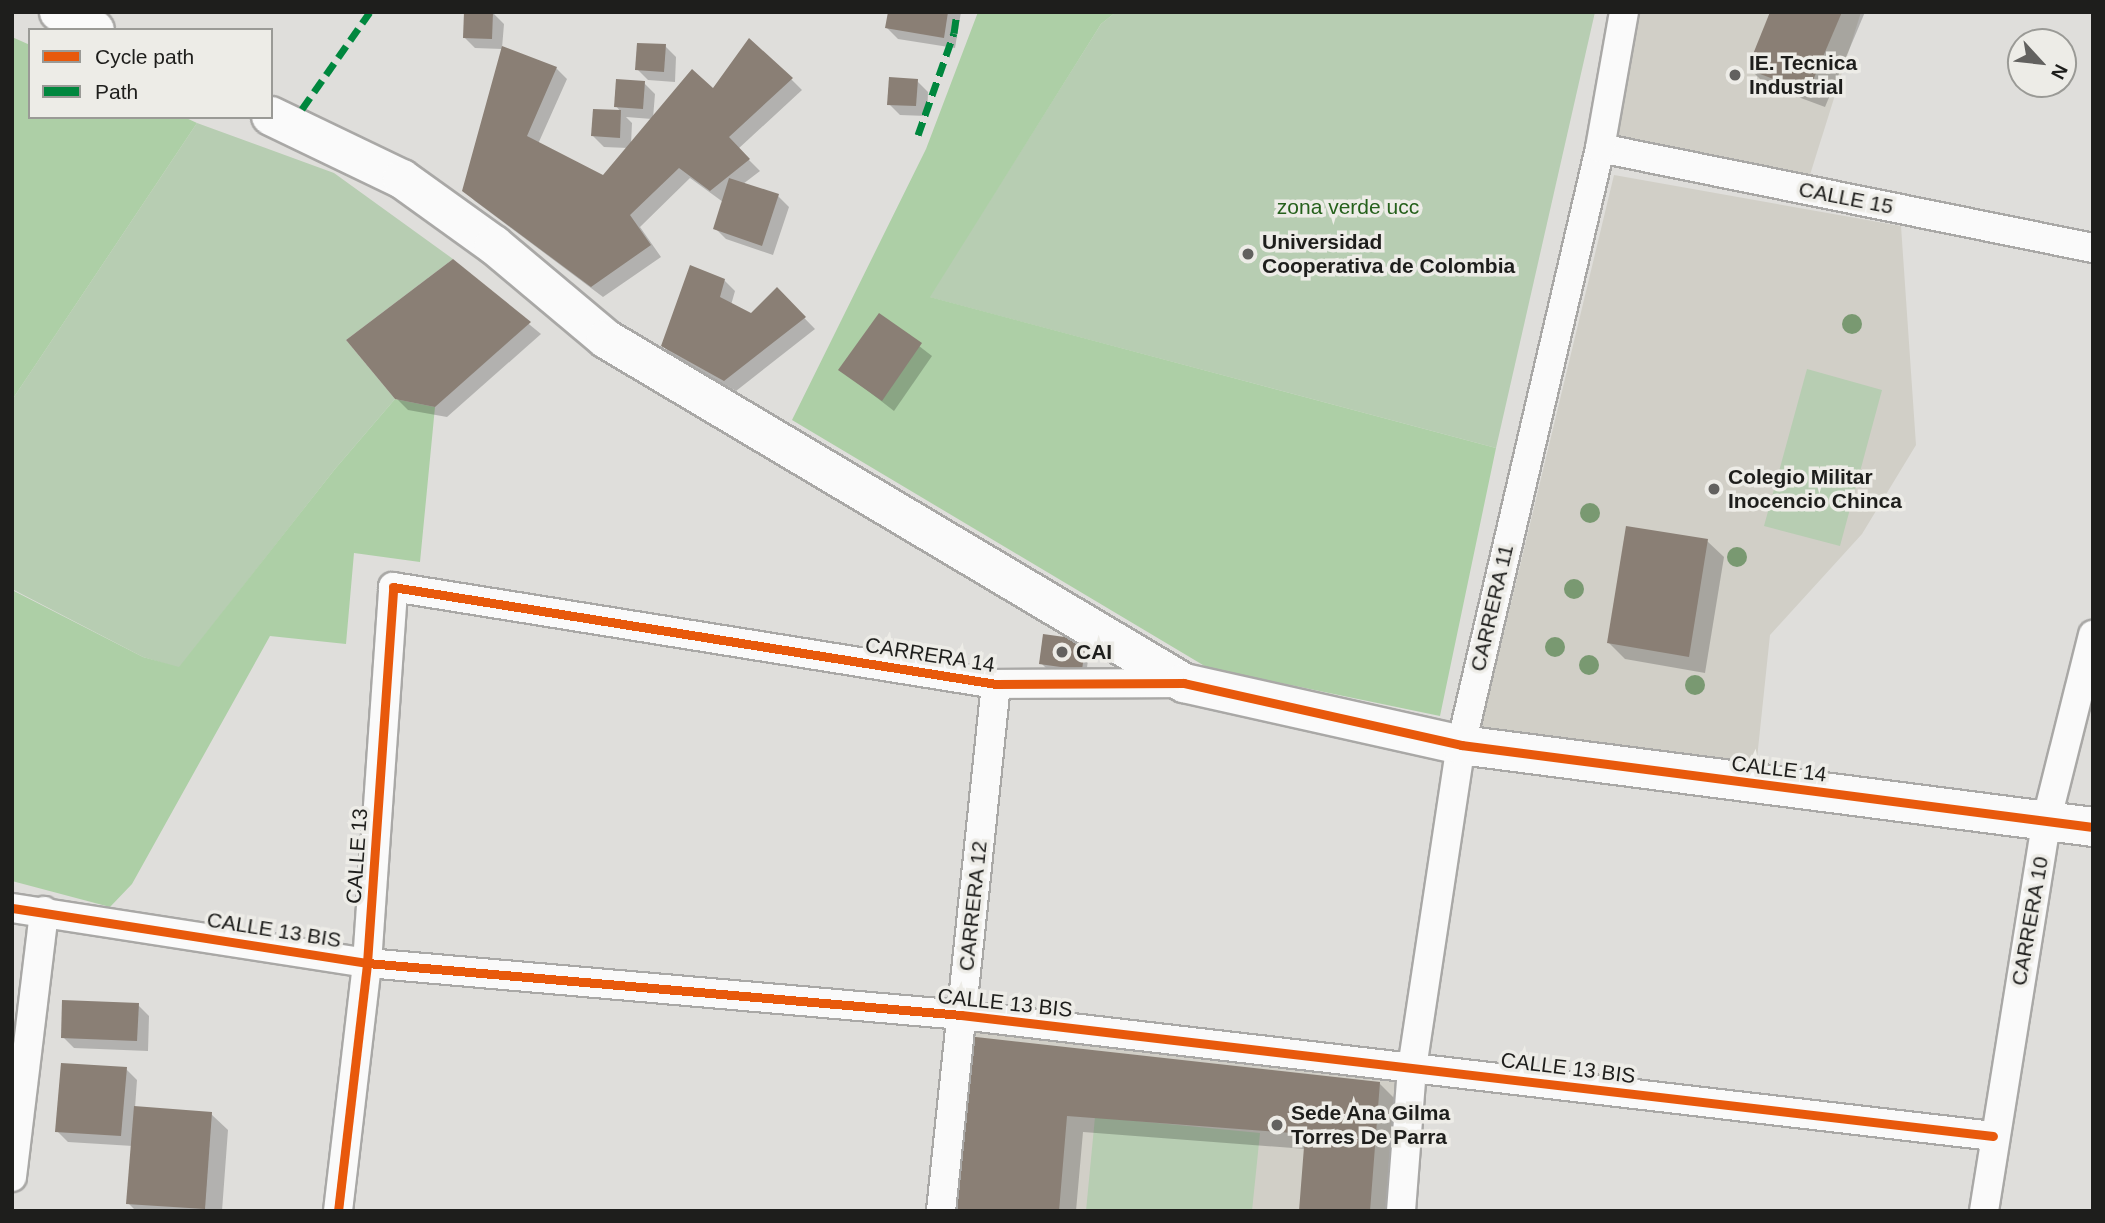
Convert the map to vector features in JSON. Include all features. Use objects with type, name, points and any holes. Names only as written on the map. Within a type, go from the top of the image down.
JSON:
[{"type":"street","points":[[58,12],[90,28]]},
{"type":"street","name":"CARRERA 11","points":[[1401,1211],[1412,1068],[1461,745],[1600,148],[1624,12]]},
{"type":"street","points":[[273,117],[402,179],[494,245],[606,340],[1184,683]]},
{"type":"street","name":"CALLE 15","points":[[1600,148],[2093,248]]},
{"type":"street","name":"CARRERA 14","points":[[393,587],[996,684],[1184,683],[1461,745]]},
{"type":"street","name":"CALLE 13","points":[[338,1211],[367,963],[393,587]]},
{"type":"street","name":"CARRERA 10","points":[[1984,1211],[1993,1136],[2046,822],[2093,635]]},
{"type":"street","name":"CARRERA 12","points":[[941,1211],[996,684]]},
{"type":"street","name":"CALLE 14","points":[[1461,745],[2093,827]]},
{"type":"street","name":"CALLE 13 BIS","points":[[12,908],[367,963],[961,1014],[1993,1136]]},
{"type":"street","points":[[12,1177],[44,911]]},
{"type":"shaded area","name":"IE. Tecnica Industrial","points":[[1640,12],[1861,12],[1809,178],[1617,137]]},
{"type":"shaded area","name":"Colegio Militar Inocencio Chinca","points":[[1614,175],[1901,226],[1916,445],[1862,534],[1770,635],[1756,768],[1480,732]]},
{"type":"shaded area","name":"Sede Ana Gilma Torres De Parra","points":[[968,1025],[1398,1079],[1390,1211],[949,1211]]},
{"type":"green space","points":[[978,12],[1116,12],[1101,24],[930,297],[1496,448],[1440,716],[1208,668],[792,420],[926,149]]},
{"type":"green space","name":"zona verde ucc","points":[[1116,12],[1595,12],[1496,448],[929,297],[1101,24]]},
{"type":"green space","points":[[12,37],[28,44],[28,119],[188,119],[197,123],[12,400]]},
{"type":"green space","points":[[197,123],[334,173],[453,259],[346,340],[395,399],[335,469],[179,668],[143,657],[12,589],[12,400]]},
{"type":"green space","points":[[1807,369],[1882,390],[1840,546],[1764,526]]},
{"type":"green space","points":[[395,399],[435,407],[420,562],[354,553],[346,644],[270,636],[132,884],[110,907],[12,881],[12,590],[143,657],[179,667],[335,469]]},
{"type":"green space","points":[[1095,1117],[1260,1133],[1252,1211],[1086,1211]]},
{"type":"building","points":[[464,12],[493,12],[492,39],[463,38]]},
{"type":"building","points":[[888,12],[948,12],[944,38],[885,28]]},
{"type":"building","points":[[1770,12],[1842,12],[1808,92],[1747,69]]},
{"type":"building","points":[[749,38],[793,78],[729,137],[750,159],[710,191],[679,168],[630,215],[651,245],[591,287],[462,191],[502,46],[557,67],[527,136],[603,175],[692,69],[713,88]]},
{"type":"building","points":[[637,43],[666,44],[664,72],[635,70]]},
{"type":"building","points":[[889,77],[918,79],[916,106],[887,105]]},
{"type":"building","points":[[616,79],[645,81],[643,109],[614,107]]},
{"type":"building","points":[[593,109],[621,110],[620,138],[591,136]]},
{"type":"building","points":[[729,178],[779,194],[762,246],[713,229]]},
{"type":"building","points":[[453,259],[531,322],[435,407],[395,399],[346,340]]},
{"type":"building","points":[[690,265],[725,279],[720,297],[751,313],[777,287],[806,317],[724,381],[661,346]]},
{"type":"building","points":[[879,313],[922,343],[882,401],[838,370]]},
{"type":"building","name":"Colegio Militar Inocencio Chinca","points":[[1626,526],[1708,539],[1689,657],[1607,643]]},
{"type":"building","name":"CAI","points":[[1043,634],[1086,640],[1082,670],[1039,664]]},
{"type":"building","points":[[62,1000],[139,1003],[137,1041],[61,1038]]},
{"type":"building","name":"Sede Ana Gilma Torres De Parra","points":[[967,1036],[1380,1082],[1370,1211],[1299,1211],[1305,1134],[1067,1116],[1059,1211],[950,1211]]},
{"type":"building","points":[[61,1063],[127,1067],[121,1136],[55,1132]]},
{"type":"building","points":[[134,1106],[212,1112],[205,1209],[126,1204]]},
{"type":"marked path","points":[[302,109],[370,12]]},
{"type":"marked path","points":[[918,135],[954,33],[957,12]]},
{"type":"cycle path","points":[[338,1211],[367,963],[393,587],[996,684],[1184,683],[1461,745],[2093,827]]},
{"type":"cycle path","points":[[12,908],[367,963],[961,1015],[1993,1136]]},
{"type":"place","name":"IE. Tecnica Industrial","points":[[1735,75]]},
{"type":"place","name":"Universidad Cooperativa de Colombia","points":[[1248,254]]},
{"type":"place","name":"Colegio Militar Inocencio Chinca","points":[[1714,489]]},
{"type":"place","name":"CAI","points":[[1062,652]]},
{"type":"place","name":"Sede Ana Gilma Torres De Parra","points":[[1277,1125]]}]
